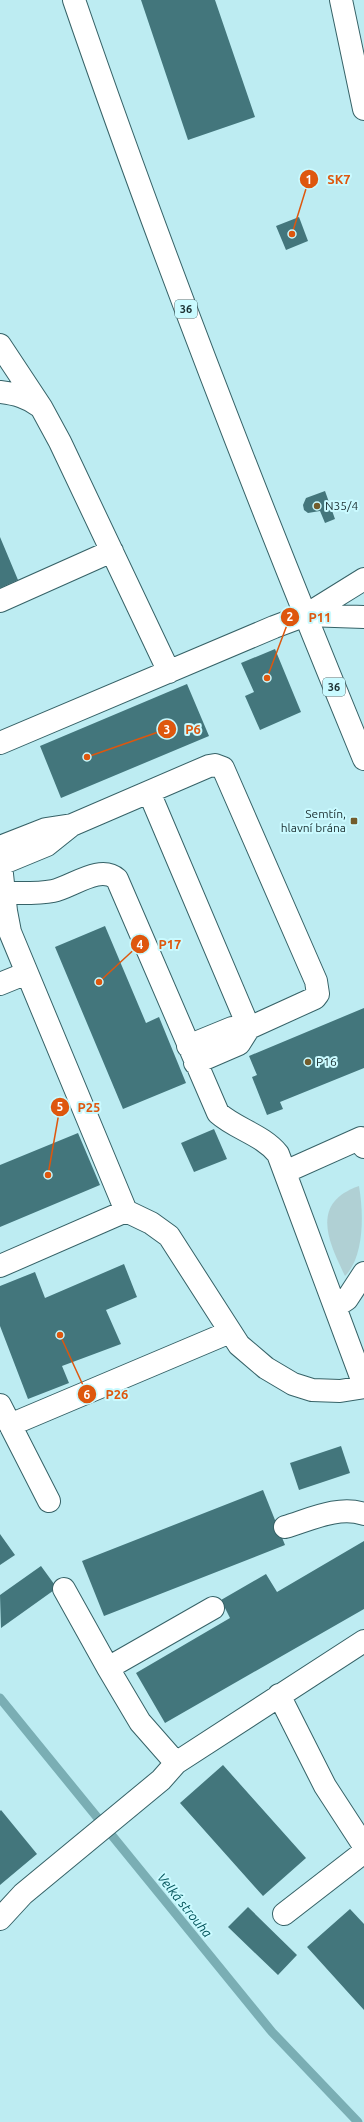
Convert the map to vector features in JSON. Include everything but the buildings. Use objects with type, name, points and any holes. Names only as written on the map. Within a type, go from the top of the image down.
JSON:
[{"type":"main road","name":"36","points":[[74,0],[173,277],[306,615],[362,747]]},
{"type":"main road","points":[[341,0],[355,21],[364,109]]},
{"type":"main road","points":[[0,345],[40,407],[60,442],[169,672]]},
{"type":"main road","points":[[0,392],[17,394],[30,399],[40,407]]},
{"type":"main road","points":[[0,601],[112,551]]},
{"type":"main road","points":[[0,743],[306,615],[364,578]]},
{"type":"main road","points":[[306,615],[364,617]]},
{"type":"main road","points":[[4,893],[53,891],[99,874],[112,875],[121,888],[192,1055],[218,1113],[229,1122],[272,1147],[278,1154],[364,1386],[340,1391],[312,1390],[293,1384],[251,1356],[230,1332],[169,1236],[151,1223],[126,1211],[10,932],[4,893],[0,856],[47,845],[72,826],[215,765],[224,768],[313,974],[318,988],[318,994],[315,998],[249,1028],[232,1028],[192,1055]]},
{"type":"main road","points":[[149,792],[249,1028]]},
{"type":"main road","points":[[0,984],[27,973]]},
{"type":"main road","points":[[284,1172],[363,1140]]},
{"type":"main road","points":[[0,1266],[16,1257],[126,1211]]},
{"type":"main road","points":[[335,1307],[347,1299],[364,1273]]},
{"type":"main road","points":[[10,1425],[230,1332]]},
{"type":"main road","points":[[0,1405],[49,1501]]},
{"type":"main road","points":[[285,1527],[338,1512],[356,1511],[364,1514]]},
{"type":"main road","points":[[64,1589],[140,1722],[176,1763]]},
{"type":"main road","points":[[108,1668],[214,1608]]},
{"type":"main road","points":[[0,1919],[23,1894],[131,1805],[160,1780],[176,1763],[278,1695],[364,1641]]},
{"type":"main road","points":[[278,1695],[325,1786],[364,1846]]},
{"type":"main road","points":[[284,1914],[364,1852]]},
{"type":"shaded area","points":[[359,1186],[362,1210],[361,1235],[356,1258],[345,1276],[333,1250],[327,1224],[329,1213],[334,1202],[344,1193]]},
{"type":"waterway","name":"Velká strouha","points":[[0,1698],[272,2032],[358,2122]]},
{"type":"place","name":"SK7","points":[[292,234]]},
{"type":"place","name":"N35/4","points":[[317,506]]},
{"type":"place","name":"P11","points":[[267,678]]},
{"type":"place","name":"P6","points":[[87,757]]},
{"type":"place","name":"Semtín, hlavní brána","points":[[354,821]]},
{"type":"place","name":"P17","points":[[99,982]]},
{"type":"place","name":"P16","points":[[308,1062]]},
{"type":"place","name":"P25","points":[[48,1175]]},
{"type":"place","name":"P26","points":[[60,1335]]}]
